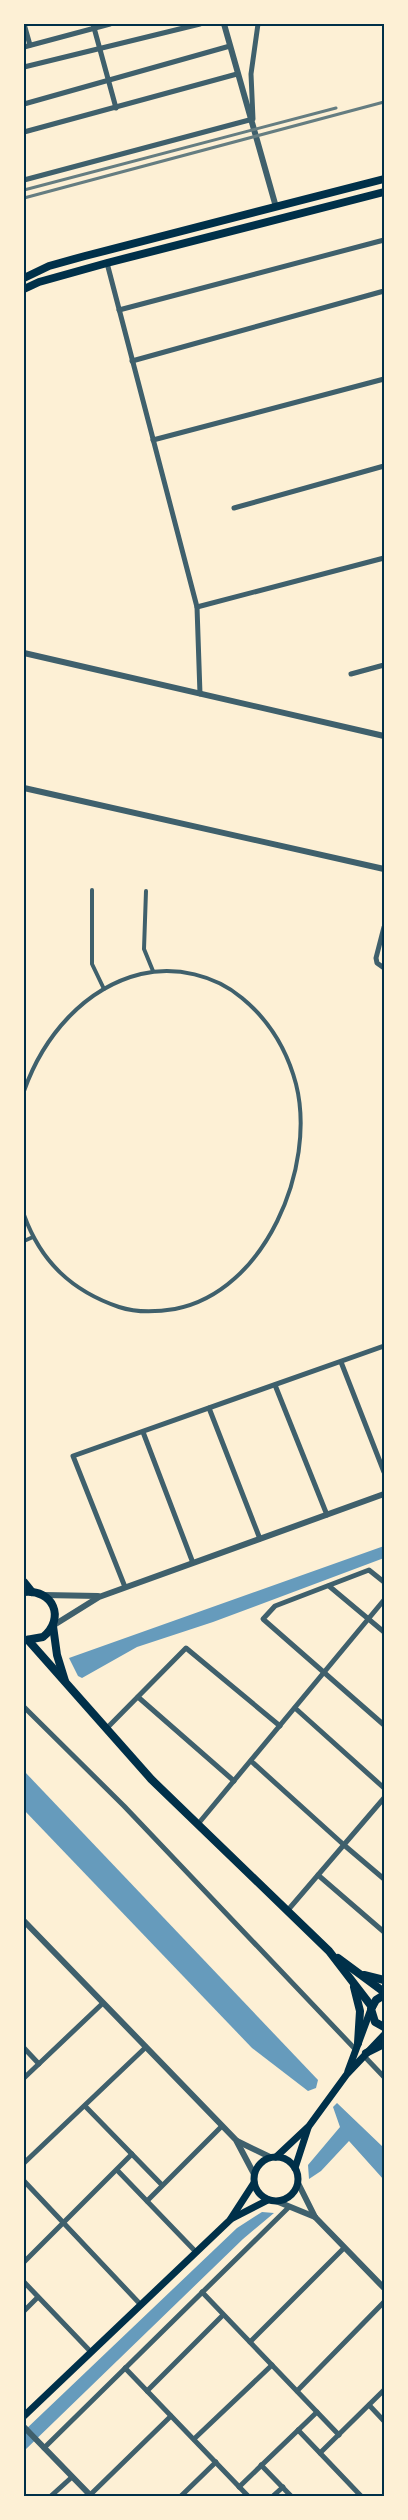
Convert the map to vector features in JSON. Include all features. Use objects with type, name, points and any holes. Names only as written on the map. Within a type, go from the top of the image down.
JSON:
[{"type":"main road","points":[[24,278],[58,263],[384,179]]},
{"type":"main road","points":[[24,290],[39,282],[106,263],[384,192]]},
{"type":"main road","points":[[24,1582],[28,1592],[44,1595],[54,1608],[53,1626],[60,1668],[69,1689]]},
{"type":"main road","points":[[26,1640],[43,1637],[53,1626]]},
{"type":"main road","points":[[26,1640],[151,1779],[329,1951],[372,2008],[375,2022],[384,2027]]},
{"type":"main road","points":[[329,1951],[384,1994],[376,2000],[372,2008],[347,2074]]},
{"type":"main road","points":[[360,1974],[384,1980]]},
{"type":"main road","points":[[352,1980],[360,2011],[357,2047]]},
{"type":"main road","points":[[272,2201],[256,2190],[254,2174],[260,2163],[273,2157],[309,2126],[347,2074],[384,2035]]},
{"type":"main road","points":[[365,2054],[384,2044]]},
{"type":"main road","points":[[230,2220],[272,2201],[290,2196],[298,2183],[295,2168],[309,2126]]},
{"type":"main road","points":[[273,2157],[287,2160],[295,2168]]},
{"type":"main road","points":[[24,2416],[230,2220],[254,2183]]},
{"type":"street","points":[[24,24],[27,46],[94,26],[110,24]]},
{"type":"street","points":[[24,67],[200,24]]},
{"type":"street","points":[[224,24],[237,74],[253,119],[276,207]]},
{"type":"street","points":[[253,119],[251,74],[258,24]]},
{"type":"street","points":[[94,26],[116,108]]},
{"type":"street","points":[[24,104],[230,46]]},
{"type":"street","points":[[24,132],[237,74]]},
{"type":"street","points":[[24,180],[253,119]]},
{"type":"street","points":[[119,310],[384,240]]},
{"type":"street","points":[[106,263],[198,607],[200,694]]},
{"type":"street","points":[[132,361],[384,291]]},
{"type":"street","points":[[153,440],[384,379]]},
{"type":"street","points":[[234,508],[384,466]]},
{"type":"street","points":[[198,607],[384,558]]},
{"type":"street","points":[[24,653],[384,736]]},
{"type":"street","points":[[351,674],[384,665]]},
{"type":"street","points":[[24,788],[384,869]]},
{"type":"street","points":[[92,890],[92,964],[104,989]]},
{"type":"street","points":[[146,891],[144,949],[153,971]]},
{"type":"street","points":[[384,927],[376,958],[377,964],[384,968]]},
{"type":"street","points":[[24,1091],[39,1056],[62,1024],[77,1008],[104,989],[131,977],[153,971],[171,970],[192,974],[231,988],[261,1015],[283,1048],[296,1086],[300,1129],[295,1169],[275,1226],[254,1259],[224,1287],[205,1300],[188,1307],[145,1312],[124,1308],[88,1294],[56,1270],[33,1237],[24,1215]]},
{"type":"street","points":[[24,1240],[33,1237]]},
{"type":"street","points":[[125,1587],[73,1456],[384,1346]]},
{"type":"street","points":[[341,1362],[384,1472]]},
{"type":"street","points":[[275,1385],[327,1515]]},
{"type":"street","points":[[209,1408],[260,1539]]},
{"type":"street","points":[[143,1432],[193,1563]]},
{"type":"street","points":[[53,1626],[99,1596],[384,1494]]},
{"type":"street","points":[[384,1582],[369,1570],[275,1606],[263,1619],[384,1725]]},
{"type":"street","points":[[329,1586],[384,1632]]},
{"type":"street","points":[[44,1595],[99,1596]]},
{"type":"street","points":[[198,1824],[384,1600]]},
{"type":"street","points":[[106,1729],[186,1648],[280,1726]]},
{"type":"street","points":[[138,1697],[234,1781]]},
{"type":"street","points":[[24,1707],[124,1806],[357,2047]]},
{"type":"street","points":[[295,1708],[384,1788]]},
{"type":"street","points":[[251,1760],[384,1879]]},
{"type":"street","points":[[288,1910],[384,1798]]},
{"type":"street","points":[[318,1875],[384,1932]]},
{"type":"street","points":[[25,1925],[236,2140],[254,2174]]},
{"type":"street","points":[[24,2078],[103,2003]]},
{"type":"street","points":[[24,2163],[146,2047]]},
{"type":"street","points":[[24,2048],[39,2064]]},
{"type":"street","points":[[365,2054],[384,2077]]},
{"type":"street","points":[[85,2106],[162,2185]]},
{"type":"street","points":[[147,2201],[222,2126]]},
{"type":"street","points":[[236,2140],[273,2157]]},
{"type":"street","points":[[24,2262],[132,2154]]},
{"type":"street","points":[[117,2170],[196,2252]]},
{"type":"street","points":[[24,2181],[141,2304]]},
{"type":"street","points":[[298,2183],[314,2217],[384,2288]]},
{"type":"street","points":[[272,2201],[314,2217]]},
{"type":"street","points":[[44,2448],[289,2207]]},
{"type":"street","points":[[250,2342],[344,2248]]},
{"type":"street","points":[[24,2282],[91,2352]]},
{"type":"street","points":[[202,2292],[339,2435]]},
{"type":"street","points":[[24,2311],[38,2297]]},
{"type":"street","points":[[296,2391],[384,2302]]},
{"type":"street","points":[[147,2390],[223,2315]]},
{"type":"street","points":[[194,2439],[272,2365]]},
{"type":"street","points":[[125,2368],[248,2496]]},
{"type":"street","points":[[320,2453],[384,2390]]},
{"type":"street","points":[[369,2405],[384,2421]]},
{"type":"street","points":[[239,2487],[317,2412]]},
{"type":"street","points":[[24,2427],[90,2496],[171,2416]]},
{"type":"street","points":[[298,2430],[361,2496]]},
{"type":"street","points":[[181,2496],[216,2462]]},
{"type":"street","points":[[261,2465],[291,2496]]},
{"type":"street","points":[[51,2496],[72,2476]]},
{"type":"street","points":[[273,2496],[282,2487]]},
{"type":"water","points":[[384,1546],[384,1558],[213,1622],[137,1647],[82,1678],[78,1676],[69,1658]]},
{"type":"water","points":[[24,1771],[318,2080],[316,2088],[308,2091],[252,2048],[24,1810]]},
{"type":"water","points":[[337,2103],[384,2148],[384,2180],[349,2141],[321,2171],[309,2179],[308,2165],[340,2127],[333,2107]]},
{"type":"water","points":[[262,2212],[274,2213],[243,2239],[24,2451],[24,2431],[237,2228]]},
{"type":"railway","points":[[24,198],[384,102]]},
{"type":"railway","points":[[24,190],[336,108]]}]
